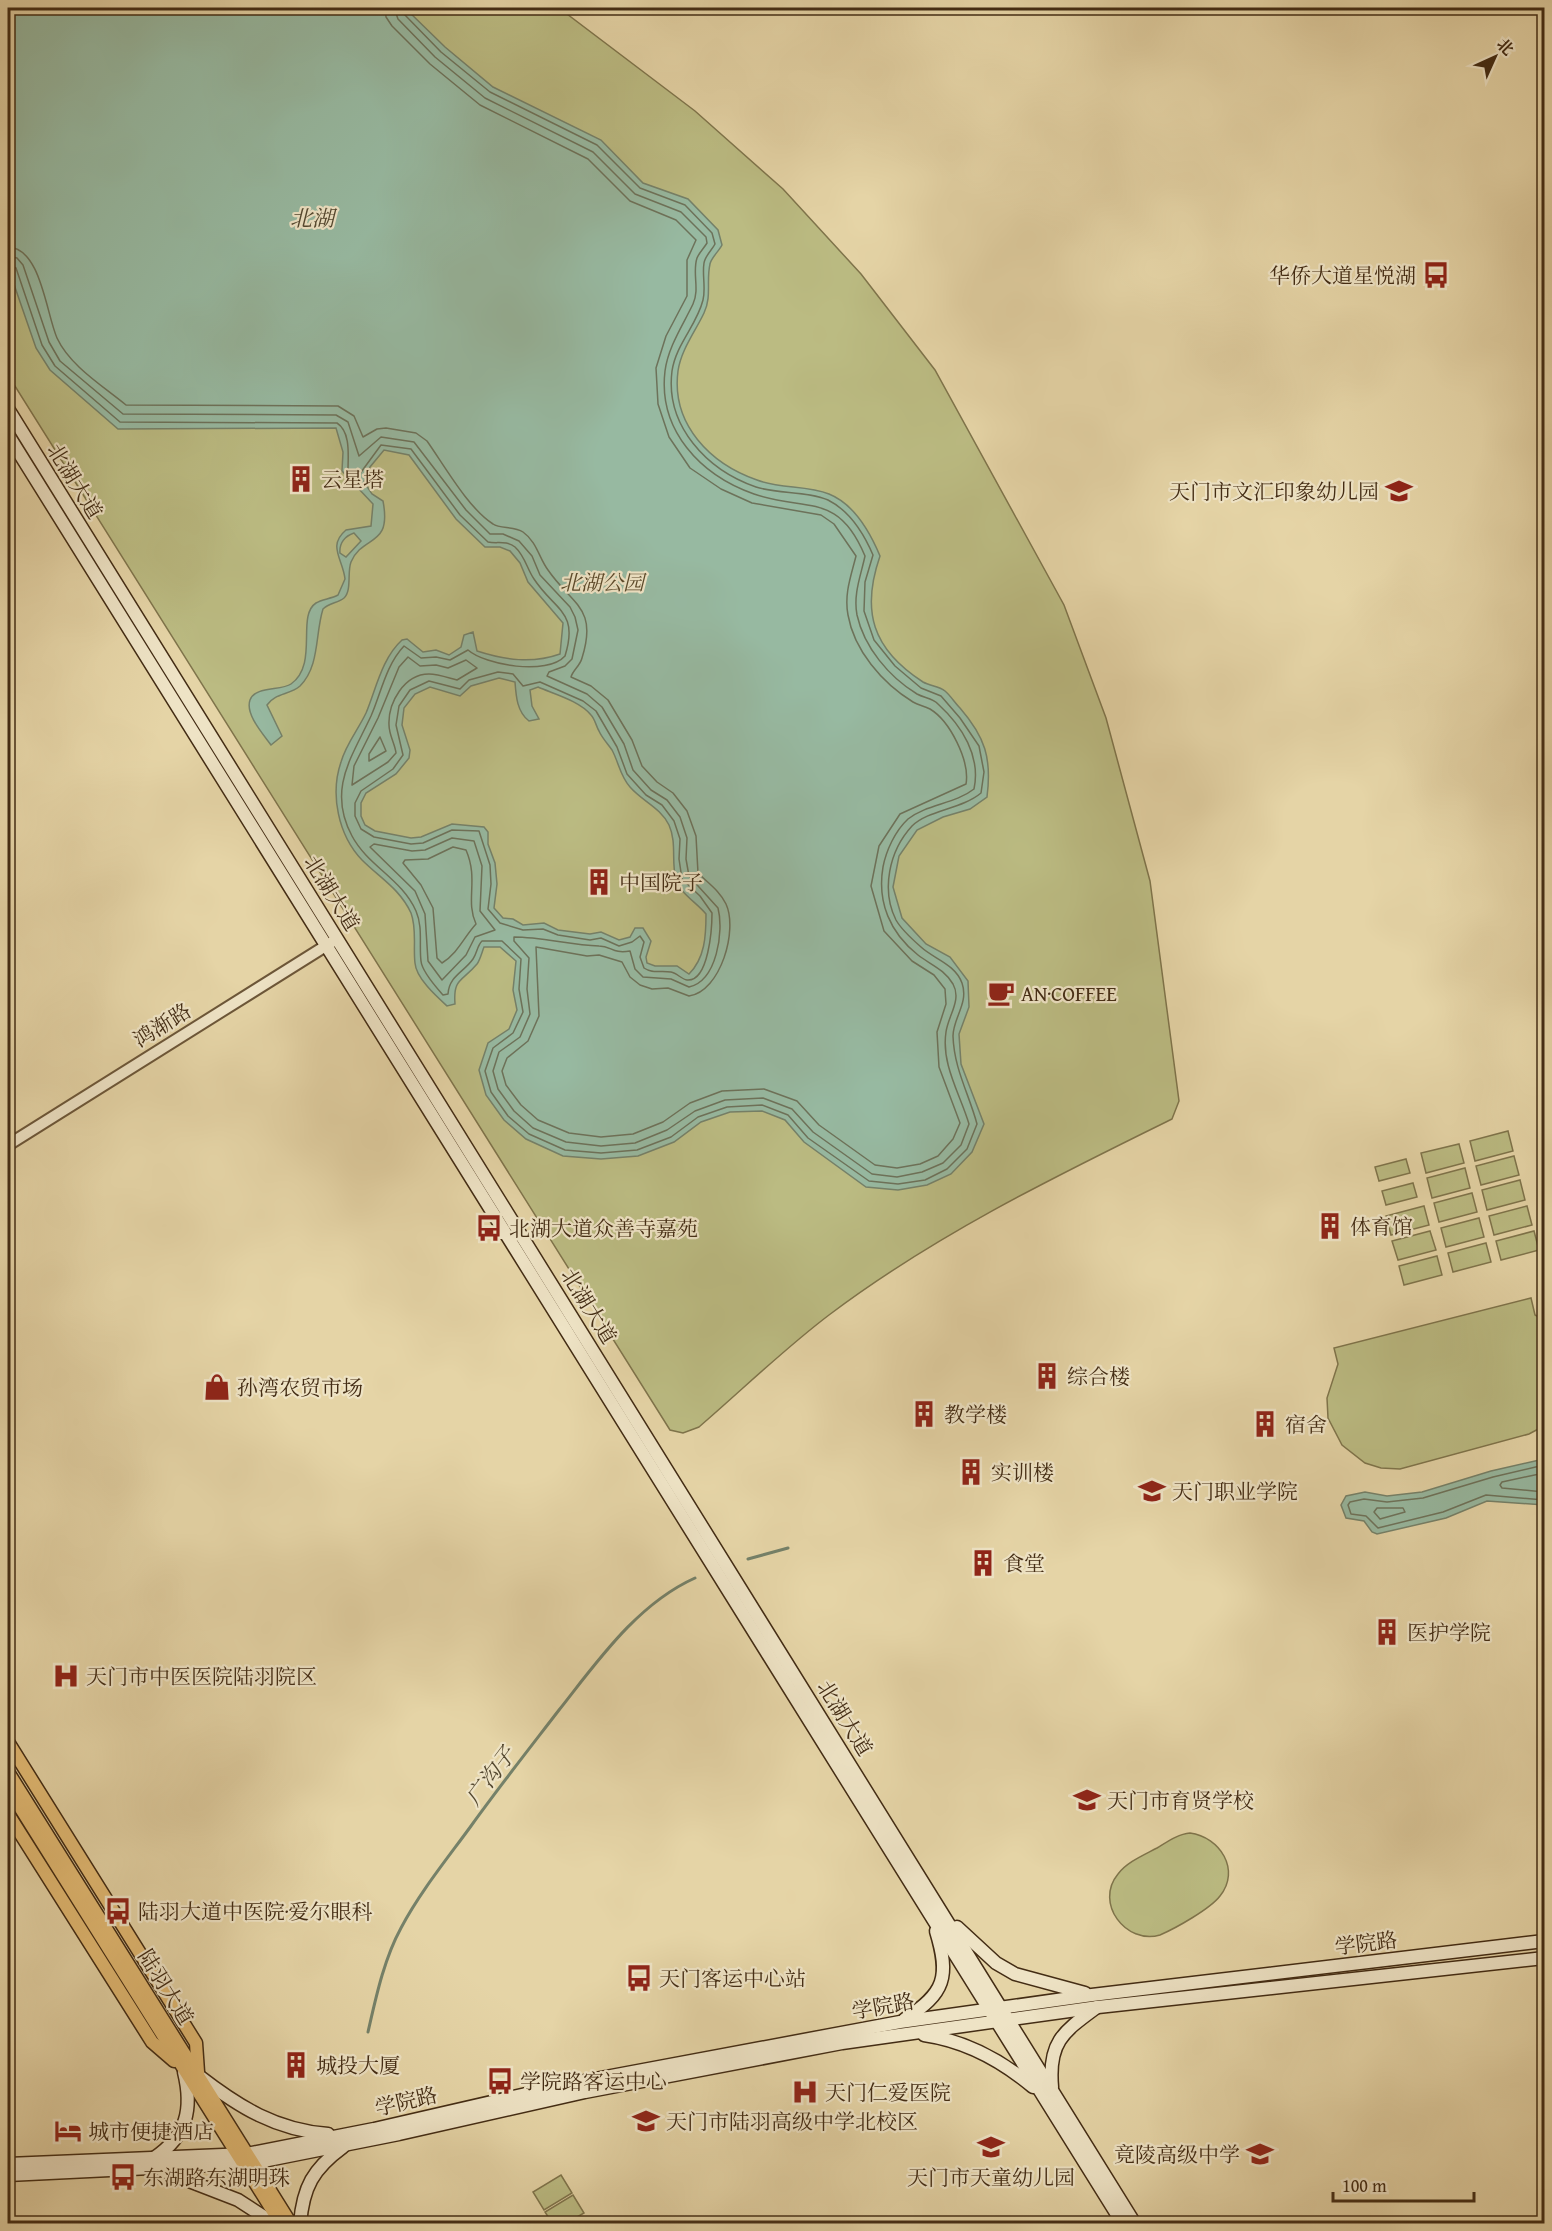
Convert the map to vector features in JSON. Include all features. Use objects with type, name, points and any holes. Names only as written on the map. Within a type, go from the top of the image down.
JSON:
[{"type":"main road","name":"北湖大道","points":[[8,409],[337,938],[937,1914]]},
{"type":"main road","name":"北湖大道","points":[[8,435],[325,946],[1048,2093],[1135,2223]]},
{"type":"main road","points":[[8,1742],[196,2043],[199,2076],[240,2106],[267,2121],[345,2140]]},
{"type":"main road","name":"陆羽大道","points":[[8,1772],[199,2076],[281,2223]]},
{"type":"main road","name":"陆羽大道","points":[[8,1788],[183,2068],[291,2223]]},
{"type":"main road","points":[[8,1814],[152,2042],[183,2068],[190,2094],[189,2108],[177,2137],[155,2163],[8,2175]]},
{"type":"main road","points":[[937,1914],[1004,1969],[1026,1978],[1092,1995]]},
{"type":"main road","points":[[902,2028],[926,2006],[940,1988],[944,1961],[937,1914]]},
{"type":"main road","name":"学院路","points":[[155,2163],[245,2159],[798,2051],[995,2007],[1545,1941]]},
{"type":"main road","name":"学院路","points":[[902,2028],[1002,2020],[1098,2007],[1545,1958]]},
{"type":"main road","points":[[902,2028],[969,2046],[1048,2093],[1052,2057],[1060,2037],[1098,2007]]},
{"type":"main road","name":"北湖大道","points":[[1048,2093],[1123,2223]]},
{"type":"main road","points":[[300,2223],[305,2194],[313,2173],[345,2140]]},
{"type":"main road","points":[[8,2164],[155,2163],[238,2200],[275,2223]]},
{"type":"street","name":"鸿渐路","points":[[8,1145],[337,938]]},
{"type":"green space","name":"北湖公园","points":[[8,8],[559,8],[695,111],[783,189],[861,274],[935,370],[1064,605],[1106,718],[1150,881],[1179,1101],[1172,1119],[1040,1185],[911,1259],[869,1286],[812,1328],[699,1427],[683,1433],[670,1430],[8,375]]},
{"type":"green space","points":[[1508,1131],[1513,1151],[1475,1161],[1470,1141]]},
{"type":"green space","points":[[1459,1144],[1464,1163],[1426,1173],[1421,1153]]},
{"type":"green space","points":[[1514,1156],[1519,1175],[1481,1185],[1476,1166]]},
{"type":"green space","points":[[1406,1159],[1410,1173],[1379,1181],[1375,1167]]},
{"type":"green space","points":[[1465,1168],[1470,1188],[1432,1198],[1427,1178]]},
{"type":"green space","points":[[1520,1180],[1525,1200],[1487,1210],[1482,1190]]},
{"type":"green space","points":[[1413,1183],[1417,1197],[1386,1205],[1382,1191]]},
{"type":"green space","points":[[1472,1193],[1477,1212],[1439,1222],[1434,1203]]},
{"type":"green space","points":[[1424,1206],[1429,1225],[1391,1235],[1386,1216]]},
{"type":"green space","points":[[1527,1206],[1532,1225],[1494,1235],[1489,1216]]},
{"type":"green space","points":[[1479,1218],[1484,1237],[1446,1247],[1441,1228]]},
{"type":"green space","points":[[1430,1231],[1436,1250],[1398,1260],[1392,1241]]},
{"type":"green space","points":[[1534,1231],[1539,1250],[1501,1260],[1496,1241]]},
{"type":"green space","points":[[1486,1243],[1491,1262],[1453,1272],[1448,1253]]},
{"type":"green space","points":[[1437,1256],[1442,1275],[1404,1285],[1399,1266]]},
{"type":"green space","points":[[1531,1298],[1535,1315],[1544,1320],[1544,1426],[1529,1434],[1400,1469],[1381,1468],[1365,1463],[1342,1445],[1328,1418],[1327,1398],[1338,1364],[1334,1348]]},
{"type":"green space","points":[[1190,1833],[1210,1841],[1224,1856],[1228,1866],[1228,1876],[1226,1886],[1220,1896],[1201,1912],[1160,1935],[1136,1934],[1125,1928],[1112,1909],[1110,1897],[1112,1885],[1118,1874],[1136,1859],[1177,1837]]},
{"type":"green space","points":[[561,2175],[572,2193],[544,2210],[533,2192]]},
{"type":"green space","points":[[573,2195],[584,2213],[567,2223],[552,2223],[545,2212]]},
{"type":"water","name":"北湖","points":[[8,8],[405,8],[445,47],[493,87],[601,140],[643,183],[688,199],[718,230],[722,245],[710,264],[706,307],[685,348],[678,371],[677,391],[688,425],[710,453],[740,473],[775,485],[821,491],[838,499],[853,512],[866,528],[880,556],[874,576],[872,611],[875,627],[882,642],[892,656],[906,669],[923,682],[947,693],[969,719],[985,749],[988,771],[987,797],[970,809],[943,817],[917,830],[899,856],[893,887],[902,918],[926,944],[950,957],[968,981],[969,1007],[959,1034],[961,1064],[984,1124],[972,1152],[951,1174],[927,1185],[898,1190],[866,1187],[804,1142],[785,1120],[762,1111],[730,1112],[701,1122],[674,1142],[638,1156],[601,1159],[563,1156],[526,1139],[504,1120],[486,1095],[479,1070],[488,1043],[509,1029],[517,1010],[513,990],[516,961],[500,947],[484,947],[477,964],[457,985],[455,1004],[447,1006],[432,992],[416,969],[414,925],[411,913],[395,890],[362,860],[347,839],[338,814],[336,787],[343,755],[366,713],[384,665],[402,640],[407,639],[423,652],[436,650],[449,655],[461,647],[464,635],[473,632],[477,651],[508,659],[539,659],[560,654],[563,623],[528,582],[520,563],[510,551],[500,547],[485,547],[456,519],[409,455],[384,450],[370,467],[364,482],[372,494],[383,501],[385,516],[380,534],[356,553],[351,562],[349,586],[344,598],[323,609],[314,659],[306,678],[296,689],[274,698],[267,705],[282,736],[271,745],[252,717],[250,700],[257,693],[291,684],[299,675],[306,653],[310,609],[318,602],[338,595],[345,579],[337,547],[340,536],[346,530],[371,526],[373,504],[342,471],[343,452],[336,428],[118,429],[50,370],[36,348],[8,267]],"holes":[[[354,533],[361,541],[346,557],[340,553],[340,546],[345,538]],[[499,678],[515,682],[520,708],[529,721],[539,719],[532,706],[530,690],[538,687],[574,702],[586,710],[612,750],[627,783],[666,819],[673,839],[674,866],[678,885],[706,914],[705,938],[701,954],[689,974],[677,966],[655,966],[647,963],[646,957],[651,941],[643,928],[635,928],[630,937],[619,940],[601,932],[590,934],[558,930],[544,923],[523,925],[513,919],[503,918],[494,908],[497,884],[495,863],[488,844],[488,832],[484,827],[452,824],[421,837],[411,838],[375,831],[365,825],[361,816],[361,803],[366,793],[396,774],[409,758],[410,750],[402,725],[404,708],[415,694],[430,687],[460,696],[471,686]]]},
{"type":"water","points":[[1544,1459],[1544,1505],[1487,1501],[1446,1518],[1377,1534],[1372,1532],[1364,1521],[1346,1518],[1341,1505],[1346,1496],[1365,1492],[1387,1496],[1422,1492],[1491,1471]]},
{"type":"waterway","name":"广沟子","points":[[748,1559],[788,1548]]},
{"type":"waterway","name":"广沟子","points":[[368,2032],[381,1979],[395,1940],[408,1915],[434,1876],[603,1654],[636,1619],[655,1603],[674,1589],[695,1578]]},
{"type":"place","name":"华侨大道星悦湖","points":[[1436,275]]},
{"type":"place","name":"云星塔","points":[[301,479]]},
{"type":"place","name":"天门市文汇印象幼儿园","points":[[1399,491]]},
{"type":"place","name":"中国院子","points":[[599,882]]},
{"type":"place","name":"AN·COFFEE","points":[[1001,993]]},
{"type":"place","name":"体育馆","points":[[1330,1226]]},
{"type":"place","name":"北湖大道众善寺嘉苑","points":[[489,1228]]},
{"type":"place","name":"综合楼","points":[[1047,1376]]},
{"type":"place","name":"孙湾农贸市场","points":[[217,1387]]},
{"type":"place","name":"教学楼","points":[[924,1414]]},
{"type":"place","name":"宿舍","points":[[1265,1424]]},
{"type":"place","name":"实训楼","points":[[971,1472]]},
{"type":"place","name":"天门职业学院","points":[[1152,1491]]},
{"type":"place","name":"食堂","points":[[983,1563]]},
{"type":"place","name":"医护学院","points":[[1387,1632]]},
{"type":"place","name":"天门市中医医院陆羽院区","points":[[66,1676]]},
{"type":"place","name":"天门市育贤学校","points":[[1087,1800]]},
{"type":"place","name":"陆羽大道中医院·爱尔眼科","points":[[118,1911]]},
{"type":"place","name":"天门客运中心站","points":[[639,1978]]},
{"type":"place","name":"城投大厦","points":[[296,2065]]},
{"type":"place","name":"学院路客运中心","points":[[500,2081]]},
{"type":"place","name":"天门仁爱医院","points":[[805,2092]]},
{"type":"place","name":"天门市陆羽高级中学北校区","points":[[646,2121]]},
{"type":"place","name":"城市便捷酒店","points":[[68,2131]]},
{"type":"place","name":"天门市天童幼儿园","points":[[991,2147]]},
{"type":"place","name":"竟陵高级中学","points":[[1260,2154]]},
{"type":"place","name":"东湖路东湖明珠","points":[[123,2177]]}]
